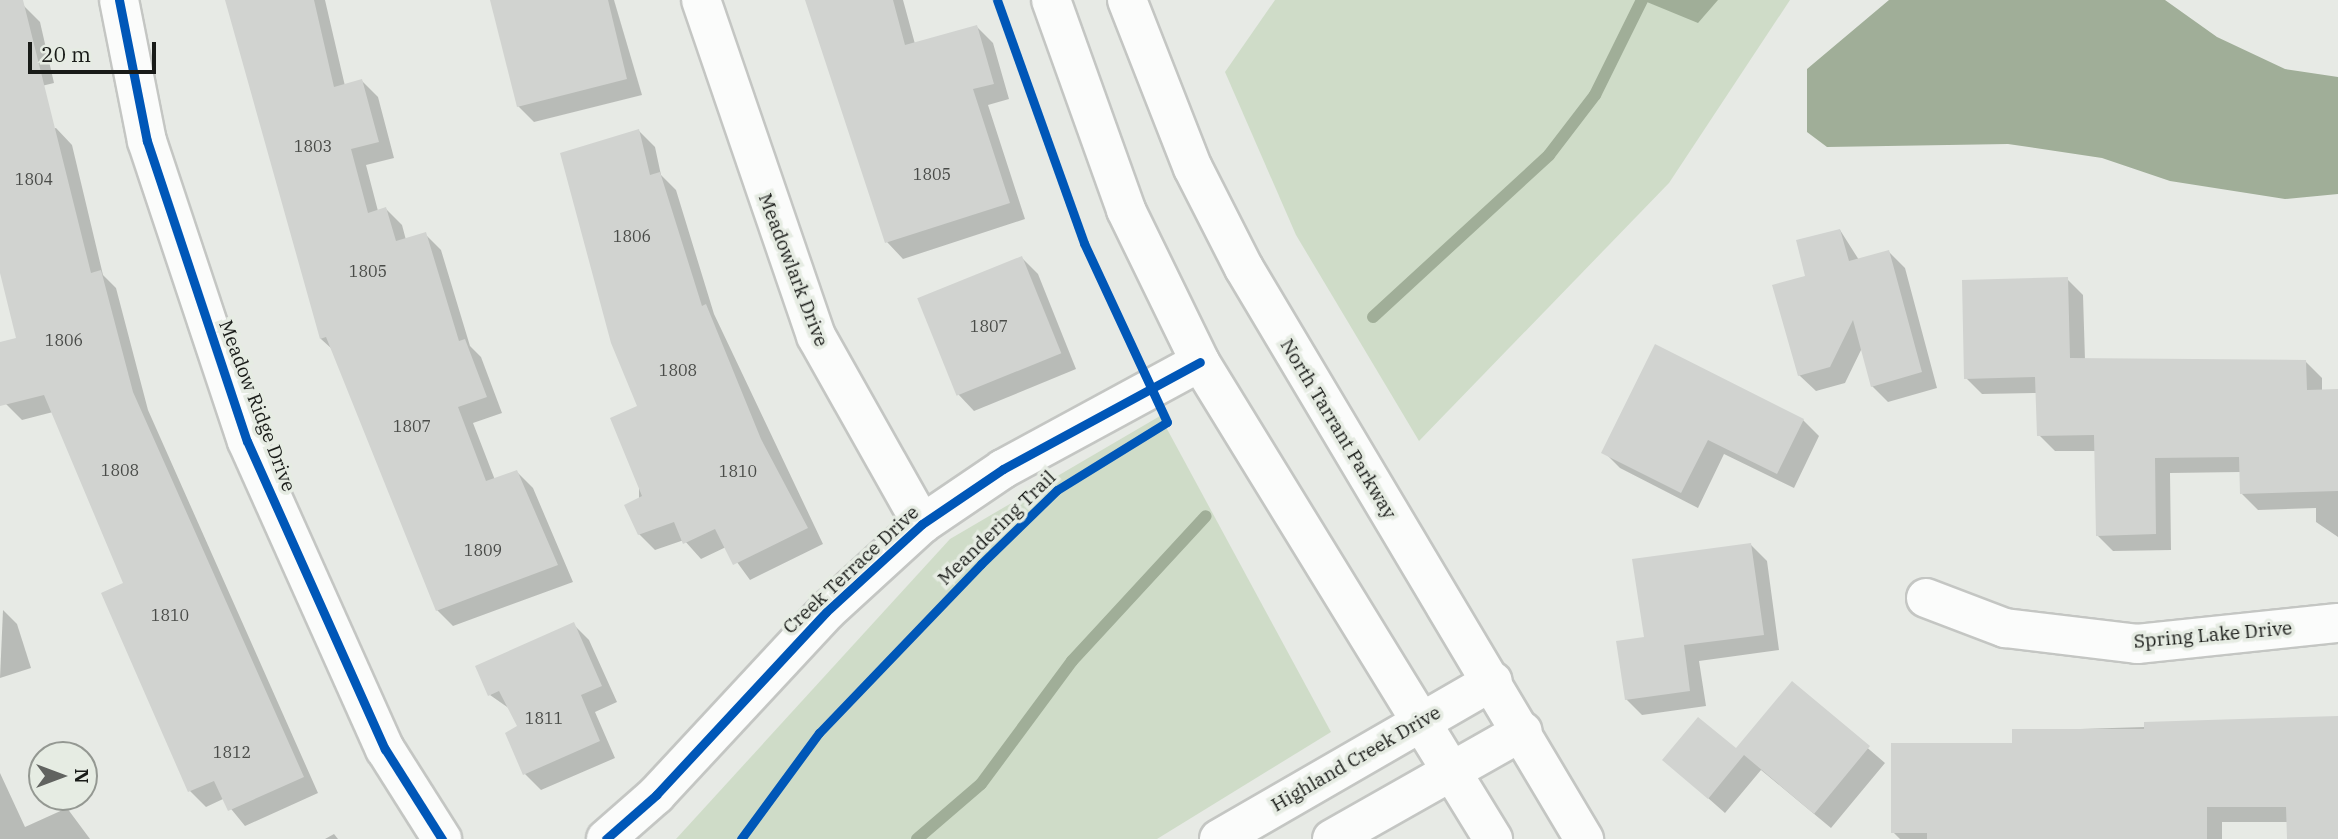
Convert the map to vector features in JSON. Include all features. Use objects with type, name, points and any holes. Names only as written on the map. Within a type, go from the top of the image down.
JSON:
[{"type":"street","name":"Meadow Ridge Drive","points":[[119,0],[147,141],[247,441],[386,749],[442,839]]},
{"type":"street","name":"Meadowlark Drive","points":[[701,0],[771,221],[816,336],[922,524]]},
{"type":"street","points":[[1051,0],[1126,210],[1200,362],[1493,839]]},
{"type":"street","name":"North Tarrant Parkway","points":[[1127,0],[1194,168],[1244,268],[1316,397],[1493,681],[1584,839]]},
{"type":"street","name":"Creek Terrace Drive","points":[[606,839],[656,795],[826,612],[922,524],[1003,469],[1200,362]]},
{"type":"street","name":"Spring Lake Drive","points":[[1926,598],[2005,628],[2137,644],[2338,623]]},
{"type":"street","name":"Highland Creek Drive","points":[[1219,839],[1421,720],[1493,681]]},
{"type":"street","points":[[1332,839],[1523,731]]},
{"type":"shaded area","points":[[1275,0],[1790,0],[1669,183],[1419,441],[1296,235],[1225,72]]},
{"type":"shaded area","points":[[1642,0],[1718,0],[1698,23]]},
{"type":"shaded area","points":[[1889,0],[2165,0],[2217,37],[2285,69],[2338,77],[2338,194],[2285,199],[2170,181],[2102,158],[2008,144],[1827,147],[1807,132],[1807,69]]},
{"type":"shaded area","points":[[1160,416],[1331,732],[1157,839],[676,839],[950,539]]},
{"type":"building","points":[[0,0],[23,0],[91,273],[101,270],[133,392],[304,777],[228,811],[214,781],[188,792],[101,593],[123,583],[44,395],[0,406],[0,342],[16,338],[0,273]]},
{"type":"building","points":[[225,0],[314,0],[334,87],[362,79],[379,142],[351,149],[368,213],[386,207],[396,241],[426,232],[459,341],[465,339],[487,397],[458,407],[486,481],[517,470],[558,565],[436,611],[326,337],[320,339]]},
{"type":"building","points":[[490,0],[608,0],[627,79],[517,107]]},
{"type":"building","points":[[805,0],[893,0],[905,45],[977,25],[994,84],[973,89],[1010,203],[885,243]]},
{"type":"building","points":[[639,129],[650,175],[660,172],[702,306],[706,304],[761,439],[808,528],[733,565],[715,529],[683,544],[674,522],[638,535],[624,505],[642,496],[610,418],[637,406],[611,343],[560,153]]},
{"type":"building","points":[[1840,229],[1849,261],[1889,250],[1922,372],[1871,387],[1853,320],[1830,367],[1798,376],[1772,285],[1805,276],[1796,240]]},
{"type":"building","points":[[1022,256],[1061,353],[957,396],[917,298]]},
{"type":"building","points":[[2068,277],[2070,358],[2306,360],[2307,390],[2338,389],[2338,491],[2240,494],[2239,457],[2155,458],[2156,534],[2096,536],[2094,435],[2037,436],[2035,377],[1964,379],[1962,280]]},
{"type":"building","points":[[1655,344],[1804,419],[1777,474],[1708,440],[1681,493],[1601,453]]},
{"type":"building","points":[[1751,543],[1764,635],[1684,645],[1690,691],[1625,700],[1616,641],[1644,637],[1632,559]]},
{"type":"building","points":[[574,622],[602,686],[581,695],[600,741],[523,775],[505,733],[517,726],[499,691],[488,696],[475,666]]},
{"type":"building","points":[[1792,681],[1870,746],[1814,814],[1744,755],[1708,799],[1662,760],[1698,717],[1736,748]]},
{"type":"building","points":[[2338,716],[2338,839],[2287,839],[2286,807],[2207,807],[2207,839],[1927,839],[1927,833],[1891,833],[1891,743],[2012,743],[2012,729],[2144,729],[2144,722]]},
{"type":"waterway","points":[[1373,317],[1549,155],[1595,95],[1642,0]]},
{"type":"waterway","points":[[917,839],[981,784],[1072,661],[1206,516]]},
{"type":"cycle path","points":[[119,0],[147,141],[247,441],[385,749],[442,839]]},
{"type":"cycle path","name":"Meandering Trail","points":[[741,839],[819,733],[981,564],[1057,490],[1167,422],[1084,243],[997,0]]},
{"type":"cycle path","points":[[606,839],[656,795],[826,612],[922,524],[1003,469],[1200,362]]}]
